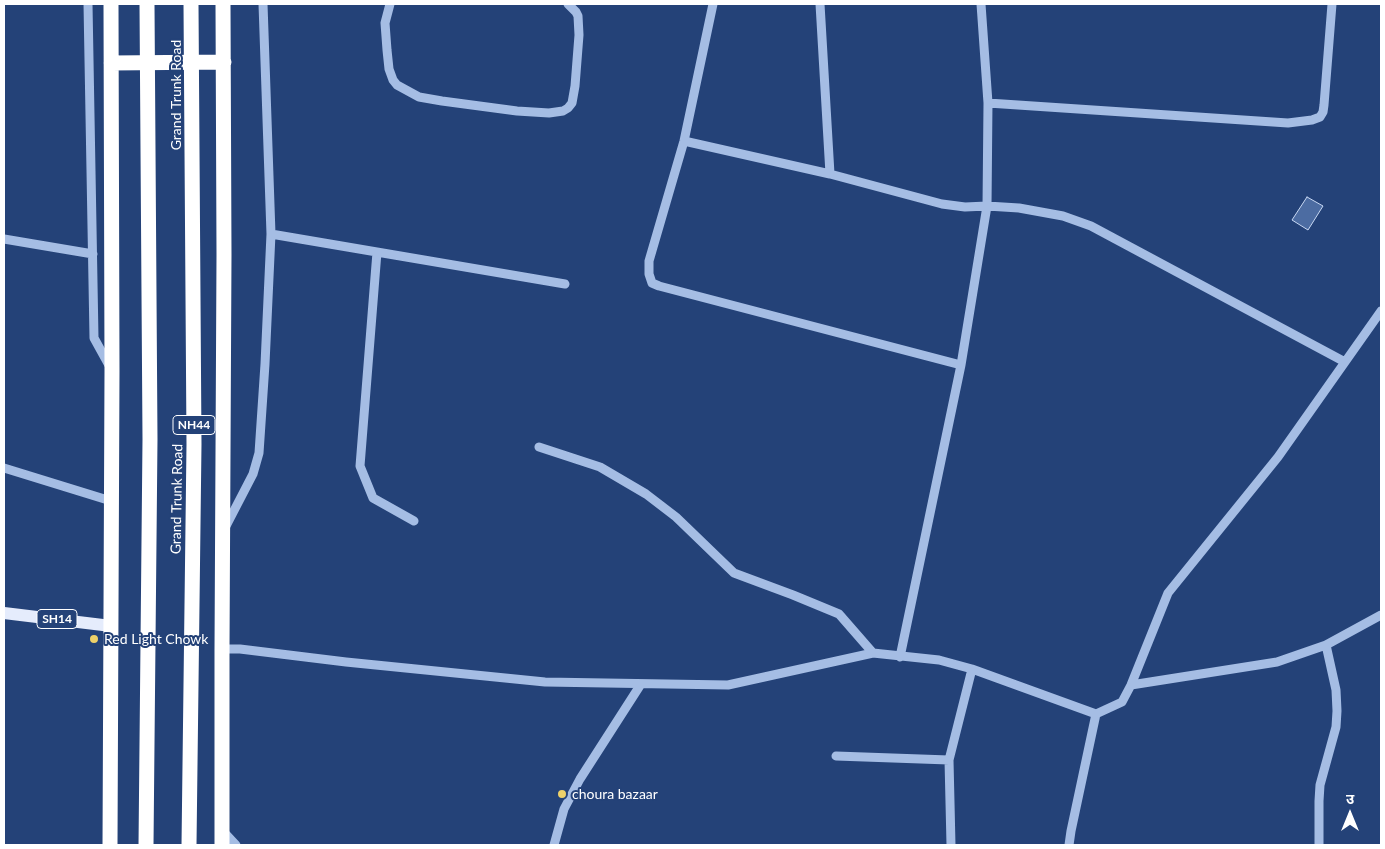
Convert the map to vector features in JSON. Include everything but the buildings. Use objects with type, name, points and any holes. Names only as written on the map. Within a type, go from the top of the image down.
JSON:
[{"type":"highway","points":[[110,845],[112,501],[111,4]]},
{"type":"highway","name":"Grand Trunk Road","points":[[146,845],[150,449],[148,4]]},
{"type":"highway","name":"Grand Trunk Road","points":[[189,845],[194,444],[192,4]]},
{"type":"highway","points":[[222,845],[223,4]]},
{"type":"highway","points":[[111,63],[224,62]]},
{"type":"main road","name":"SH14","points":[[4,613],[111,626]]},
{"type":"street","points":[[88,4],[94,338],[112,371]]},
{"type":"street","points":[[222,531],[253,474],[259,453],[265,364],[270,234],[263,4]]},
{"type":"street","points":[[390,4],[385,23],[387,50],[393,80],[397,85],[419,97],[517,111],[549,113],[563,111],[568,108],[572,102],[575,86],[579,35],[578,16],[568,4]]},
{"type":"street","points":[[713,4],[684,140],[649,261],[649,274],[652,283],[961,365]]},
{"type":"street","points":[[820,4],[830,174]]},
{"type":"street","points":[[900,657],[961,365],[987,206],[988,102],[981,4]]},
{"type":"street","points":[[988,102],[1288,122],[1312,120],[1320,117],[1323,112],[1332,4]]},
{"type":"street","points":[[684,140],[830,174],[942,204],[966,207],[1019,208],[1063,216],[1091,226],[1345,362]]},
{"type":"street","points":[[270,234],[565,284]]},
{"type":"street","points":[[4,238],[93,254]]},
{"type":"street","points":[[377,252],[360,466],[373,498],[414,521]]},
{"type":"street","points":[[222,649],[545,682],[728,686],[873,653],[939,660],[972,669],[1096,714],[1122,702],[1131,686],[1168,593],[1278,457],[1381,311]]},
{"type":"street","points":[[539,447],[600,467],[646,494],[676,517],[734,573],[839,614],[873,653]]},
{"type":"street","points":[[4,468],[112,501]]},
{"type":"street","points":[[1131,686],[1277,662],[1326,645],[1381,615]]},
{"type":"street","points":[[1319,845],[1318,801],[1320,785],[1336,727],[1337,711],[1336,690],[1326,645]]},
{"type":"street","points":[[951,845],[949,760],[972,669]]},
{"type":"street","points":[[554,845],[564,809],[580,779],[641,684]]},
{"type":"street","points":[[1069,845],[1096,714]]},
{"type":"street","points":[[836,756],[949,760]]},
{"type":"street","points":[[222,830],[236,845]]},
{"type":"place","name":"Red Light Chowk","points":[[94,639]]},
{"type":"place","name":"choura bazaar","points":[[562,794]]}]
